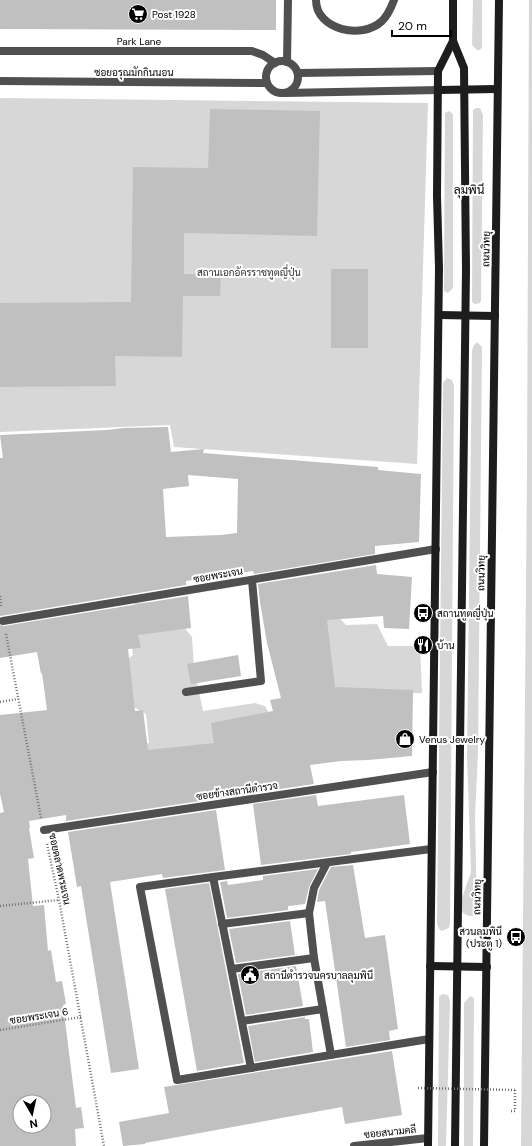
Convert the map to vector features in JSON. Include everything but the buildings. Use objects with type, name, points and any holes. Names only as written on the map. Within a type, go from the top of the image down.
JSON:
[{"type":"main road","name":"ถนนวิทยุ","points":[[453,0],[453,41],[464,68],[465,316],[455,1146]]},
{"type":"main road","name":"ถนนวิทยุ","points":[[484,1146],[499,0]]},
{"type":"main road","name":"ถนนวิทยุ","points":[[428,1142],[439,315],[437,196],[438,71],[453,41]]},
{"type":"main road","points":[[439,90],[497,90]]},
{"type":"main road","points":[[439,315],[495,316]]},
{"type":"main road","points":[[430,966],[487,967]]},
{"type":"street","points":[[287,62],[288,0]]},
{"type":"street","points":[[316,0],[316,5],[322,16],[331,25],[344,30],[357,32],[369,29],[381,22],[390,12],[394,0]]},
{"type":"street","name":"Park Lane","points":[[0,51],[252,50],[275,63]]},
{"type":"street","points":[[285,93],[290,91],[297,84],[298,73],[292,64],[282,61],[275,63],[269,68],[267,73],[267,83],[270,88],[279,93],[285,93],[439,90]]},
{"type":"street","points":[[298,73],[438,71]]},
{"type":"street","name":"ซอยอรุณมักกินนอน","points":[[0,81],[267,83]]},
{"type":"street","name":"ซอยพระเจน","points":[[3,622],[436,549]]},
{"type":"street","points":[[186,692],[261,681],[252,580]]},
{"type":"street","name":"ซอยข้างสถานีตำรวจ","points":[[44,830],[433,772]]},
{"type":"street","points":[[429,1039],[178,1080],[140,887],[431,849]]},
{"type":"street","points":[[327,863],[314,888],[309,913],[314,958],[331,1055]]},
{"type":"street","points":[[213,877],[251,1068]]},
{"type":"street","points":[[222,924],[309,913]]},
{"type":"street","points":[[232,969],[314,958]]},
{"type":"street","points":[[242,1021],[323,1009]]},
{"type":"street","name":"ซอยสนามคลี","points":[[354,1146],[428,1142]]},
{"type":"path","name":"ซอยตลาดพระเจน","points":[[0,596],[3,622],[59,900],[104,1146]]},
{"type":"path","points":[[0,702],[18,699]]},
{"type":"path","points":[[0,906],[59,900]]},
{"type":"path","name":"ซอยพระเจน 6","points":[[0,1030],[81,1017]]},
{"type":"path","points":[[418,1088],[515,1090],[515,1111],[510,1111]]},
{"type":"green space","points":[[473,0],[482,0],[482,47],[480,50],[477,50],[472,45]]},
{"type":"green space","points":[[529,0],[532,0],[532,1146],[521,1146],[527,474]]},
{"type":"green space","name":"สถานเอกอัครราชทูตญี่ปุ่น","points":[[0,98],[428,103],[417,464],[174,447],[170,425],[0,432]]},
{"type":"green space","points":[[480,108],[483,115],[481,300],[480,303],[475,304],[472,302],[473,110]]},
{"type":"green space","points":[[449,111],[453,114],[453,288],[448,293],[444,291],[445,113]]},
{"type":"green space","points":[[477,342],[482,347],[478,752],[475,816],[477,913],[471,916],[462,912],[462,898],[471,872],[467,755],[472,350]]},
{"type":"green space","points":[[447,378],[452,380],[454,385],[450,923],[449,928],[442,931],[439,929],[437,923],[443,383]]},
{"type":"green space","points":[[154,602],[173,614],[192,637],[194,668],[203,711],[255,703],[265,706],[270,715],[229,765],[126,748],[149,743],[146,714],[130,705],[122,663],[133,655],[129,623],[135,603]]},
{"type":"green space","points":[[317,603],[332,610],[346,625],[377,624],[388,646],[420,646],[422,693],[342,694],[317,686]]},
{"type":"green space","points":[[442,994],[448,995],[450,1001],[446,1146],[438,1146],[439,997]]},
{"type":"green space","points":[[470,996],[474,998],[473,1146],[464,1146],[464,1003]]},
{"type":"place","name":"Post 1928","points":[[138,14]]},
{"type":"place","name":"สถานทูตญี่ปุ่น","points":[[423,613]]},
{"type":"place","name":"บ้าน","points":[[423,645]]},
{"type":"place","name":"Venus Jewelry","points":[[405,739]]},
{"type":"place","name":"สวนลุมพินี (ประตู 1)","points":[[516,937]]},
{"type":"place","name":"สถานีตำรวจนครบาลลุมพินี","points":[[250,975]]},
{"type":"district","name":"ลุมพินี","points":[[469,190]]}]
